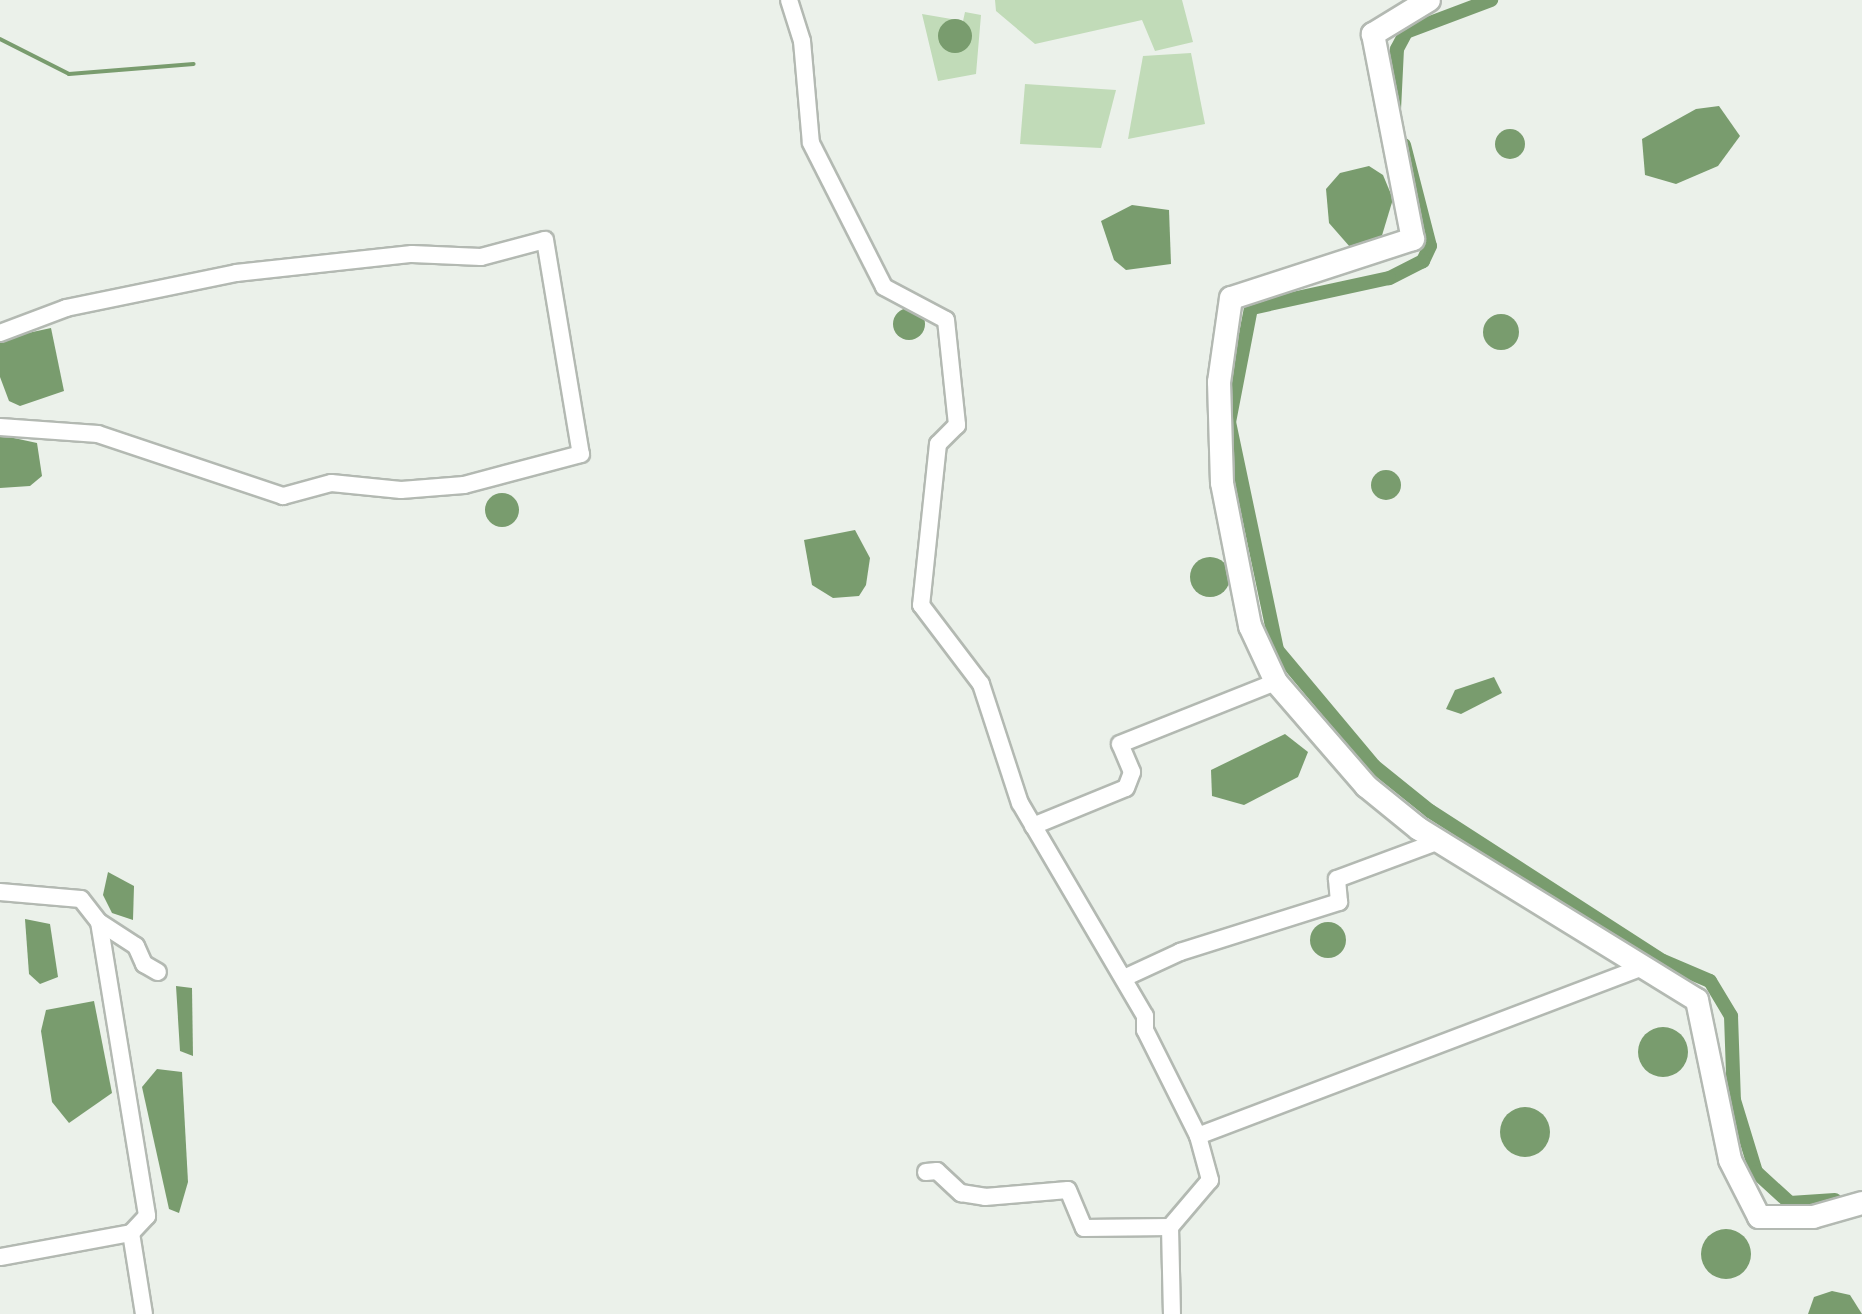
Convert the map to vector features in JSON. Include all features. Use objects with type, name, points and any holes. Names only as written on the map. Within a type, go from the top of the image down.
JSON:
[{"type":"street","points":[[789,0],[802,41],[811,143],[884,287],[946,320],[957,425],[938,444],[921,605],[981,684],[1033,826],[1124,978],[1198,1136],[1209,1184],[1170,1227],[1172,1314]]},
{"type":"street","points":[[1429,0],[1373,34],[1413,239],[1231,298],[1219,382],[1222,483],[1250,626],[1276,682],[1366,786],[1439,841],[1697,1000],[1705,1013],[1730,1160],[1759,1217],[1813,1217],[1862,1203]]},
{"type":"street","points":[[0,333],[66,308],[236,273],[412,254],[481,257],[545,240],[581,454],[464,485],[401,490],[331,483],[283,496],[98,434],[0,427]]},
{"type":"street","points":[[1033,826],[1126,788],[1132,772],[1120,744],[1276,682]]},
{"type":"street","points":[[1124,978],[1180,952],[1339,902],[1337,879],[1439,841]]},
{"type":"street","points":[[0,892],[81,899],[99,922],[136,946],[144,964],[158,972]]},
{"type":"street","points":[[0,1257],[131,1233],[147,1216],[99,922]]},
{"type":"street","points":[[1198,1136],[1644,967]]},
{"type":"street","points":[[926,1172],[937,1171],[961,1193],[985,1197],[1068,1190],[1084,1228],[1170,1227]]},
{"type":"street","points":[[131,1233],[144,1314]]},
{"type":"shaded area","points":[[995,0],[1182,0],[1193,42],[1155,51],[1142,20],[1035,44],[996,11]]},
{"type":"shaded area","points":[[965,12],[981,15],[976,74],[938,81],[922,14],[963,21]]},
{"type":"shaded area","points":[[955,19],[967,24],[972,36],[967,48],[955,53],[943,48],[938,36],[943,24]]},
{"type":"shaded area","points":[[1191,53],[1205,124],[1128,139],[1143,56]]},
{"type":"shaded area","points":[[1025,84],[1116,90],[1101,148],[1020,144]]},
{"type":"shaded area","points":[[1719,106],[1740,136],[1718,166],[1676,184],[1645,175],[1642,139],[1696,109]]},
{"type":"shaded area","points":[[1510,129],[1516,130],[1524,138],[1524,150],[1516,158],[1510,159],[1504,158],[1496,150],[1495,144],[1496,138],[1504,130]]},
{"type":"shaded area","points":[[1369,166],[1383,175],[1393,199],[1380,242],[1350,247],[1329,223],[1326,189],[1340,173]]},
{"type":"shaded area","points":[[1132,205],[1169,210],[1171,264],[1126,270],[1114,260],[1101,221]]},
{"type":"shaded area","points":[[909,308],[920,313],[925,324],[920,335],[909,340],[898,335],[893,324],[898,313]]},
{"type":"shaded area","points":[[1501,314],[1513,320],[1519,332],[1513,344],[1501,350],[1489,344],[1483,332],[1489,320]]},
{"type":"shaded area","points":[[51,328],[64,391],[20,406],[9,401],[0,377],[0,339]]},
{"type":"shaded area","points":[[0,435],[37,443],[42,476],[30,486],[0,488]]},
{"type":"shaded area","points":[[1386,470],[1397,474],[1401,485],[1397,496],[1386,500],[1375,496],[1371,485],[1375,474]]},
{"type":"shaded area","points":[[502,493],[514,498],[519,510],[514,522],[502,527],[490,522],[485,510],[490,498]]},
{"type":"shaded area","points":[[855,530],[870,558],[866,585],[859,596],[833,598],[812,585],[804,540]]},
{"type":"shaded area","points":[[1210,557],[1224,563],[1230,577],[1224,591],[1210,597],[1196,591],[1190,577],[1196,563]]},
{"type":"shaded area","points":[[1494,677],[1502,693],[1461,714],[1446,709],[1455,690]]},
{"type":"shaded area","points":[[1285,734],[1308,752],[1298,777],[1244,805],[1212,796],[1211,770]]},
{"type":"shaded area","points":[[108,872],[134,886],[133,920],[112,913],[103,895]]},
{"type":"shaded area","points":[[25,919],[50,924],[58,977],[40,984],[29,974]]},
{"type":"shaded area","points":[[1328,922],[1340,928],[1346,940],[1340,952],[1328,958],[1316,952],[1310,940],[1316,928]]},
{"type":"shaded area","points":[[176,986],[192,988],[193,1056],[180,1051]]},
{"type":"shaded area","points":[[94,1001],[112,1093],[69,1123],[52,1102],[41,1031],[46,1010]]},
{"type":"shaded area","points":[[1663,1027],[1680,1035],[1688,1052],[1680,1069],[1663,1077],[1646,1069],[1638,1052],[1646,1035]]},
{"type":"shaded area","points":[[157,1069],[182,1072],[188,1182],[179,1213],[169,1209],[142,1087]]},
{"type":"shaded area","points":[[1525,1107],[1542,1115],[1550,1132],[1542,1149],[1525,1157],[1508,1149],[1500,1132],[1508,1115]]},
{"type":"shaded area","points":[[1726,1229],[1743,1237],[1751,1254],[1743,1271],[1726,1279],[1709,1271],[1701,1254],[1709,1237]]},
{"type":"shaded area","points":[[1832,1291],[1850,1295],[1862,1314],[1808,1314],[1814,1297]]},
{"type":"waterway","points":[[1394,110],[1397,49],[1406,32],[1491,0]]},
{"type":"waterway","points":[[0,39],[69,74],[194,64]]},
{"type":"waterway","points":[[1404,145],[1430,246],[1423,261],[1389,278],[1251,308],[1229,422],[1277,650],[1374,766],[1430,811],[1663,961],[1710,981],[1731,1016],[1734,1100],[1756,1172],[1790,1203],[1835,1200]]}]
